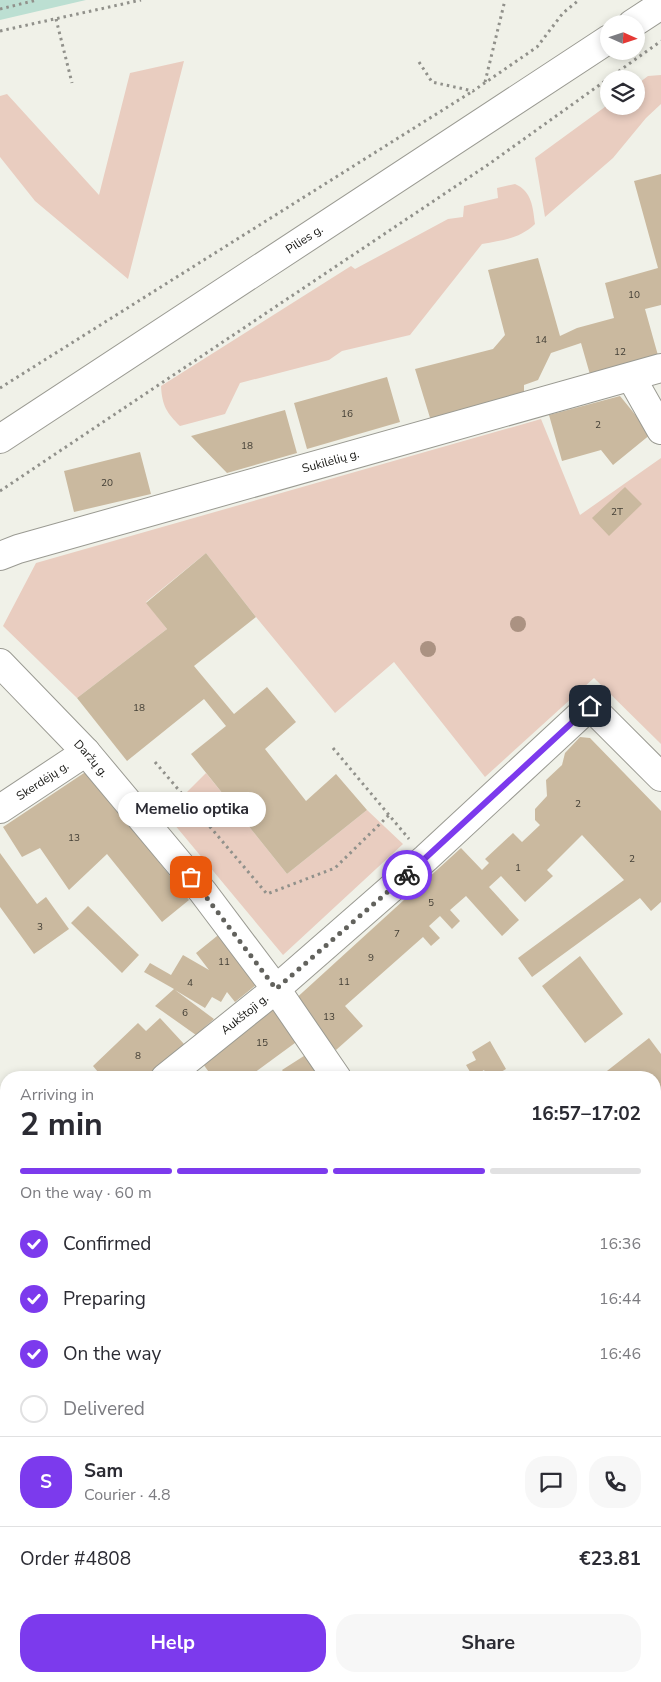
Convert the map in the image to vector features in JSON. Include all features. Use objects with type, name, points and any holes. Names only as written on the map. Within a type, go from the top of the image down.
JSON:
[{"type":"street","points":[[645,15],[661,5]]},
{"type":"street","name":"Pilies g.","points":[[0,439],[600,45]]},
{"type":"street","name":"Sukilėlių g.","points":[[0,556],[28,546],[661,368]]},
{"type":"street","points":[[631,377],[661,430]]},
{"type":"street","name":"Daržų g.","points":[[0,664],[86,752],[203,892],[276,989],[332,1071]]},
{"type":"street","name":"Aukštoji g.","points":[[174,1071],[276,989],[426,858],[590,706],[660,775]]},
{"type":"street","name":"Skerdėjų g.","points":[[0,809],[86,752]]},
{"type":"path","points":[[0,9],[25,1],[37,0]]},
{"type":"path","points":[[0,31],[141,0]]},
{"type":"path","points":[[485,83],[505,0]]},
{"type":"path","points":[[0,388],[485,83],[537,47],[563,13],[579,0]]},
{"type":"path","points":[[56,19],[72,83]]},
{"type":"path","points":[[0,491],[489,164],[661,41]]},
{"type":"path","points":[[419,62],[432,82],[473,91]]},
{"type":"path","points":[[333,748],[426,858]]},
{"type":"path","points":[[155,762],[267,894],[334,868],[389,815]]},
{"type":"shaded area","points":[[0,0],[86,0],[0,20]]},
{"type":"shaded area","points":[[184,61],[128,279],[35,201],[0,157],[0,96],[7,94],[99,195],[130,73]]},
{"type":"shaded area","points":[[661,75],[661,104],[646,118],[613,158],[545,217],[535,158],[600,111],[600,115],[645,115],[645,78],[648,76]]},
{"type":"shaded area","points":[[515,184],[525,191],[531,201],[535,224],[517,236],[482,244],[410,335],[342,351],[329,360],[240,383],[225,414],[180,426],[169,413],[164,404],[161,386],[351,266],[355,269],[448,219],[463,217],[464,206],[498,198],[497,188]]},
{"type":"shaded area","points":[[541,419],[580,515],[661,458],[661,744],[594,678],[485,777],[394,662],[335,713],[206,553],[146,602],[167,629],[77,698],[3,626],[36,563]]},
{"type":"shaded area","points":[[206,773],[287,874],[367,810],[403,844],[283,955],[164,812],[176,803]]},
{"type":"building","points":[[661,174],[661,305],[645,309],[659,359],[591,378],[581,343],[551,353],[538,380],[524,385],[524,395],[431,421],[415,369],[493,349],[505,335],[488,270],[538,258],[560,336],[577,328],[614,318],[605,283],[658,268],[634,181]]},
{"type":"building","points":[[387,377],[400,422],[307,449],[294,403]]},
{"type":"building","points":[[620,396],[651,434],[613,465],[601,450],[562,461],[549,415]]},
{"type":"building","points":[[285,410],[297,453],[227,473],[191,436]]},
{"type":"building","points":[[140,452],[151,494],[74,512],[64,471]]},
{"type":"building","points":[[625,487],[642,504],[609,536],[592,518]]},
{"type":"building","points":[[206,553],[256,617],[194,666],[234,714],[267,687],[296,722],[265,749],[306,801],[336,774],[367,810],[287,874],[191,754],[226,726],[204,699],[127,761],[77,698],[167,629],[146,603]]},
{"type":"building","points":[[580,737],[590,738],[661,811],[661,902],[651,911],[640,898],[532,977],[518,958],[624,880],[582,835],[547,870],[553,876],[525,902],[501,876],[489,887],[519,920],[502,936],[466,896],[450,910],[460,921],[452,929],[440,916],[429,926],[440,938],[431,946],[423,937],[345,1006],[363,1026],[336,1050],[292,1002],[461,848],[482,870],[489,863],[485,859],[513,833],[522,842],[540,825],[535,820],[535,809],[547,796],[546,780],[562,765],[565,753]]},
{"type":"building","points":[[87,771],[189,900],[162,922],[107,854],[69,890],[40,848],[22,857],[3,827]]},
{"type":"building","points":[[0,853],[37,904],[46,897],[69,929],[34,954],[0,907]]},
{"type":"building","points":[[88,906],[139,955],[122,973],[71,923]]},
{"type":"building","points":[[222,932],[261,981],[235,1002],[227,992],[221,1002],[212,997],[205,1008],[175,990],[214,1019],[196,1035],[155,1006],[174,989],[144,972],[150,963],[171,975],[183,955],[209,970],[196,953]]},
{"type":"building","points":[[580,956],[623,1014],[585,1043],[542,986]]},
{"type":"building","points":[[275,1005],[299,1040],[257,1071],[208,1071],[201,1061]]},
{"type":"building","points":[[160,1018],[184,1044],[155,1071],[97,1071],[93,1066],[138,1023],[146,1031]]},
{"type":"building","points":[[649,1038],[661,1054],[661,1071],[607,1071]]},
{"type":"building","points":[[490,1041],[506,1069],[503,1071],[470,1071],[466,1065],[476,1060],[472,1052]]},
{"type":"building","points":[[307,1054],[318,1071],[283,1071]]},
{"type":"way so far","points":[[191,877],[276,989],[407,875]]},
{"type":"place","name":"Memelio optika","points":[[191,877]]},
{"type":"route","points":[[407,875],[590,706]]}]
